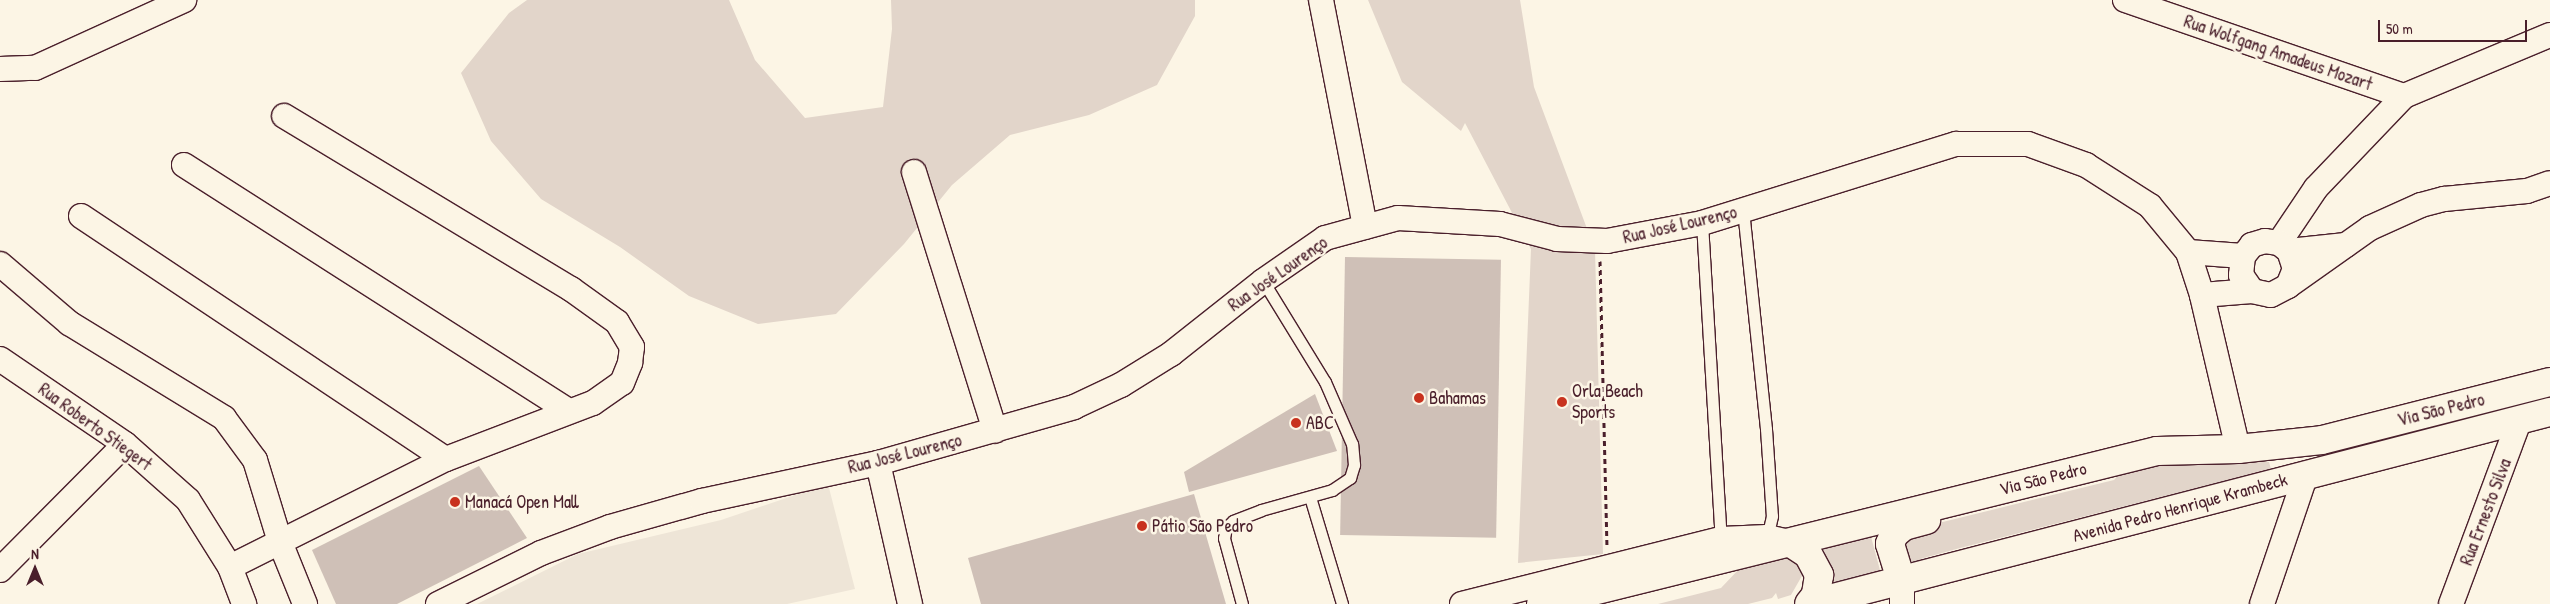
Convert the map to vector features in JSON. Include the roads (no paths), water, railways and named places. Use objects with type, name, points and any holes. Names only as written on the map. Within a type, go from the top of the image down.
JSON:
[{"type":"main road","name":"Via São Pedro","points":[[1541,604],[1779,540],[2157,451],[2238,449],[2322,440],[2550,382]]},
{"type":"main road","name":"Avenida Pedro Henrique Krambeck","points":[[1810,604],[1902,593],[2306,474],[2550,412]]},
{"type":"main road","points":[[1902,593],[1890,544],[1894,534],[1904,526],[2101,474],[2117,461]]},
{"type":"main road","points":[[1779,540],[1808,554],[1819,575],[1816,596],[1810,604]]},
{"type":"street","points":[[0,69],[35,68],[184,0]]},
{"type":"street","points":[[1321,0],[1365,227]]},
{"type":"street","name":"Rua Wolfgang Amadeus Mozart","points":[[2125,0],[2404,96]]},
{"type":"street","points":[[2284,247],[2316,188],[2404,96],[2550,35]]},
{"type":"street","points":[[230,567],[446,459],[567,410],[593,402],[622,383],[630,363],[632,347],[616,322],[570,289],[284,116]]},
{"type":"street","name":"Rua José Lourenço","points":[[438,604],[541,553],[610,526],[702,501],[878,462],[995,431],[1074,407],[1121,386],[1171,354],[1263,281],[1326,238],[1398,218],[1500,224],[1556,239],[1600,241],[1702,223],[1956,144],[2028,144],[2086,165],[2150,206],[2188,252]]},
{"type":"street","points":[[184,165],[567,410]]},
{"type":"street","points":[[914,172],[995,431]]},
{"type":"street","points":[[2202,295],[2252,291],[2271,295],[2288,286],[2370,228],[2420,205],[2444,199],[2528,191],[2550,183]]},
{"type":"street","points":[[81,216],[446,459]]},
{"type":"street","points":[[2238,449],[2202,295],[2188,252],[2243,256],[2259,243],[2284,247],[2347,245]]},
{"type":"street","points":[[2284,247],[2295,269],[2288,286]]},
{"type":"street","points":[[2243,256],[2241,275],[2252,291]]},
{"type":"street","points":[[0,264],[68,324],[224,418],[255,460],[280,542],[304,604]]},
{"type":"street","name":"Rua Roberto Stiegert","points":[[0,360],[125,444],[188,500],[230,567],[244,604]]},
{"type":"street","name":"Rua Ernesto Silva","points":[[2451,604],[2519,421]]},
{"type":"street","points":[[0,570],[125,444]]},
{"type":"street","points":[[878,462],[910,604]]},
{"type":"street","points":[[2262,604],[2306,474]]},
{"type":"street","points":[[1461,604],[1720,539],[1779,540]]},
{"type":"lane","points":[[1743,210],[1766,429],[1772,516],[1779,540]]},
{"type":"lane","points":[[1702,223],[1720,539]]},
{"type":"lane","points":[[1242,604],[1224,538],[1226,528],[1234,521],[1261,510],[1332,490],[1350,478],[1354,464],[1352,444],[1326,382],[1263,281]]},
{"type":"lane","points":[[1310,497],[1342,604]]},
{"type":"place","name":"Bahamas","points":[[1419,398]]},
{"type":"place","name":"Orla Beach Sports","points":[[1562,402]]},
{"type":"place","name":"ABC","points":[[1296,423]]},
{"type":"place","name":"Manacá Open Mall","points":[[455,502]]},
{"type":"place","name":"Pátio São Pedro","points":[[1142,526]]}]
